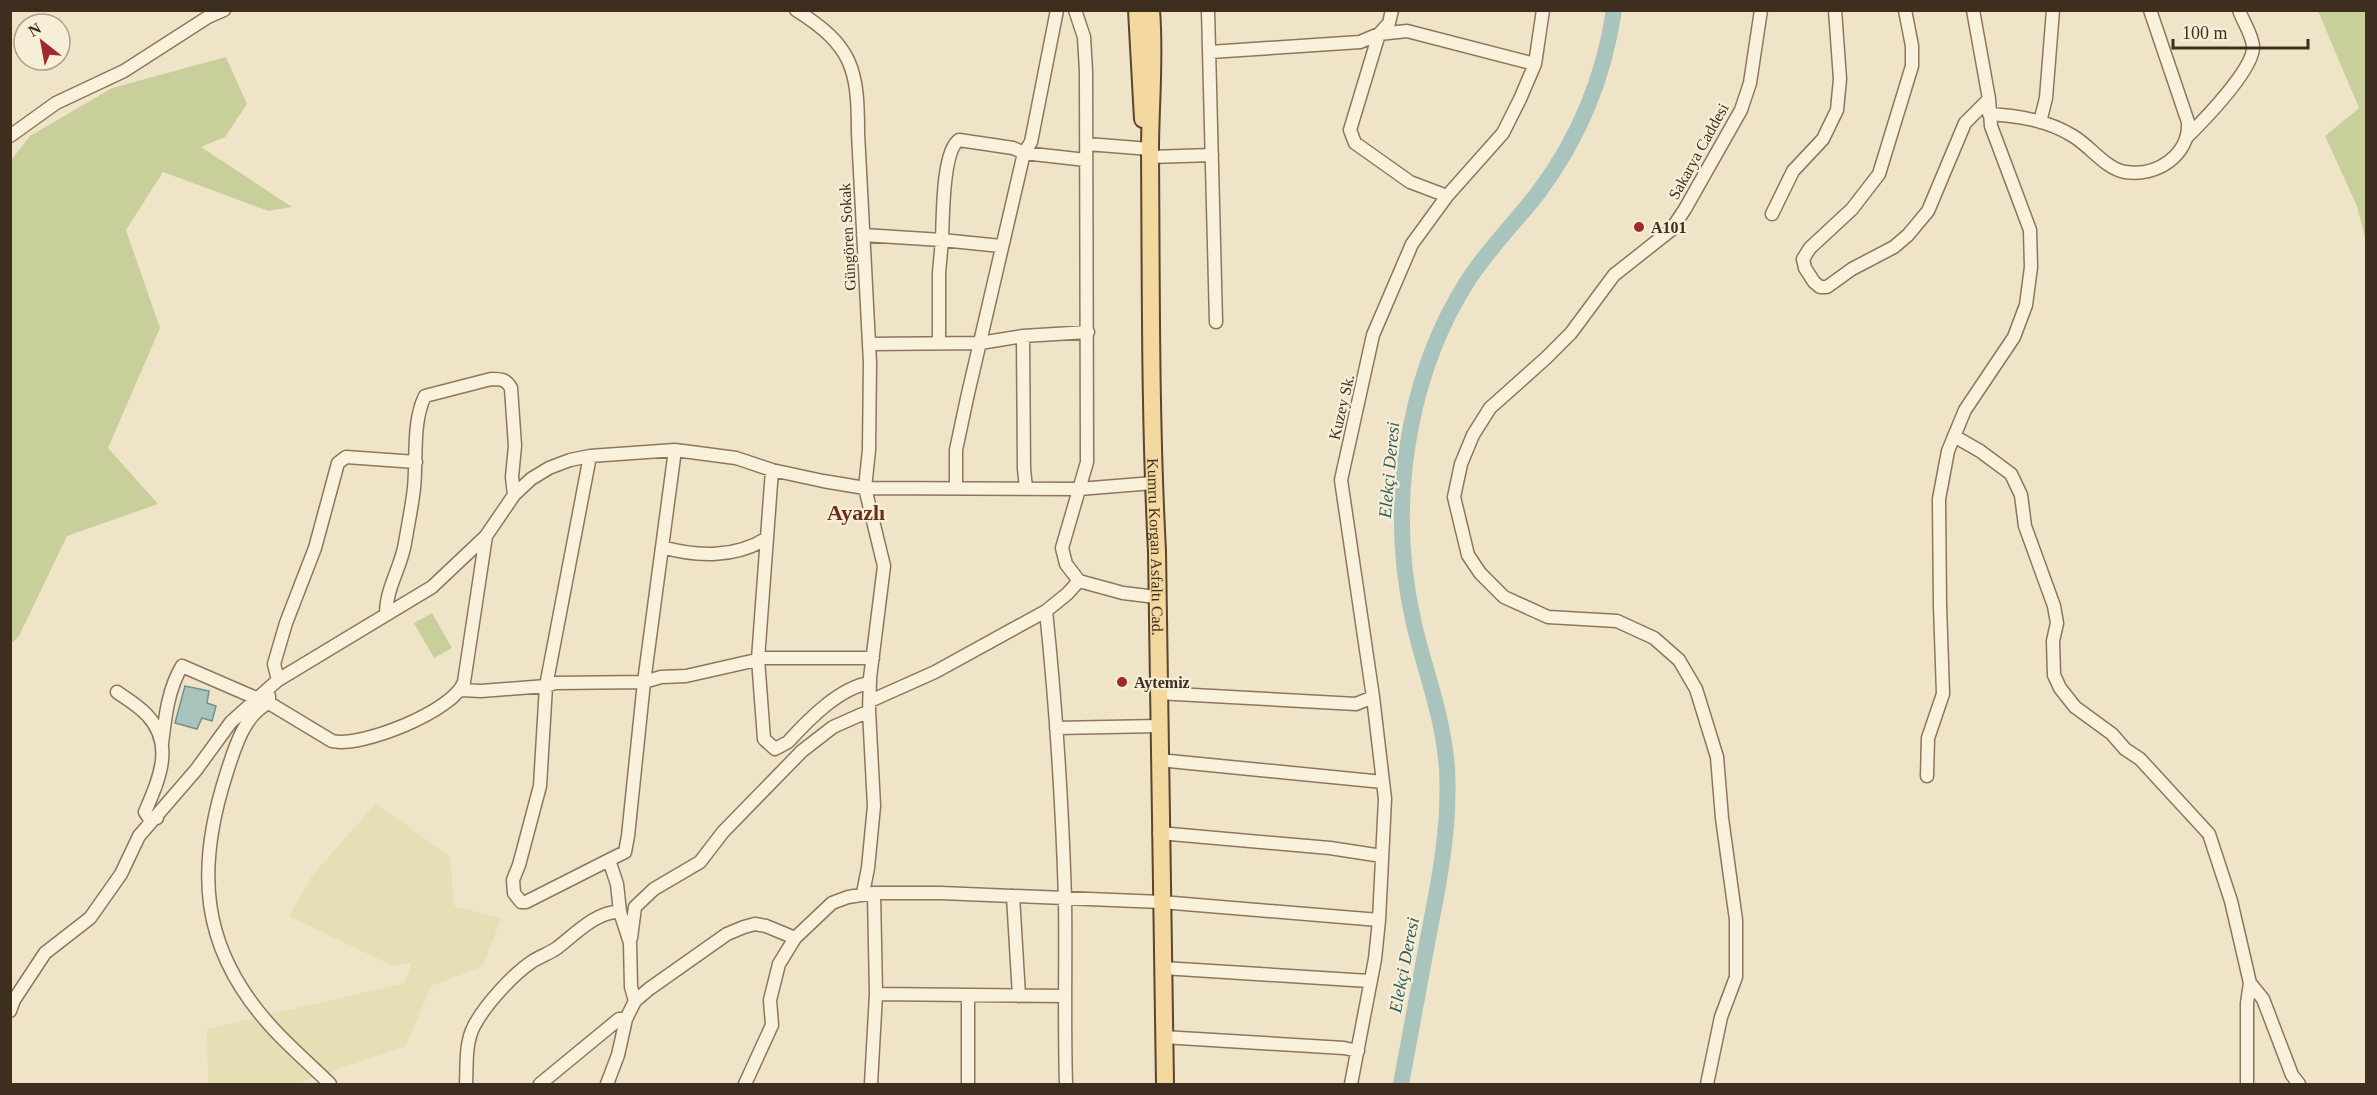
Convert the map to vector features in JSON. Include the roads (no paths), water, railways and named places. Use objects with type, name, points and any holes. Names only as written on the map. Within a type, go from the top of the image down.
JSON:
[{"type":"main road","points":[[1137,10],[1140,94],[1144,133],[1150,153]]},
{"type":"main road","name":"Kumru Korgan Asfaltı Cad.","points":[[1151,10],[1153,483],[1165,1084]]},
{"type":"street","points":[[10,136],[56,103],[124,71],[208,17],[224,10]]},
{"type":"street","name":"Güngören Sokak","points":[[796,10],[823,28],[841,47],[853,69],[858,96],[869,344],[869,450],[865,488],[884,566],[870,683],[874,806],[868,893],[876,994],[871,1084]]},
{"type":"street","points":[[956,488],[956,450],[976,353],[1024,153],[1031,142],[1057,10]]},
{"type":"street","points":[[1075,10],[1084,37],[1087,144],[1087,462],[1062,548],[1066,564],[1079,581],[1123,593],[1156,597]]},
{"type":"street","points":[[1208,10],[1216,322]]},
{"type":"street","points":[[1392,10],[1389,23],[1379,34],[1350,130],[1355,143],[1410,182],[1447,196]]},
{"type":"street","name":"Kuzey Sk.","points":[[1352,1084],[1379,920],[1384,799],[1373,697],[1341,480],[1373,334],[1412,244],[1447,196],[1503,133],[1521,99],[1535,64],[1543,10]]},
{"type":"street","name":"Sakarya Caddesi","points":[[1707,1084],[1721,1017],[1736,977],[1736,920],[1722,818],[1717,756],[1696,689],[1679,660],[1654,638],[1617,621],[1548,616],[1504,597],[1480,573],[1468,555],[1454,497],[1461,464],[1473,435],[1490,408],[1571,333],[1614,275],[1671,230],[1741,110],[1750,83],[1761,10]]},
{"type":"street","points":[[1772,214],[1793,171],[1823,139],[1837,110],[1840,79],[1835,10]]},
{"type":"street","points":[[1905,10],[1912,46],[1912,66],[1880,174],[1852,210],[1810,248],[1803,259],[1805,268],[1814,282],[1820,287],[1827,287],[1852,269],[1894,247],[1908,235],[1928,211],[1965,123],[1989,99]]},
{"type":"street","points":[[1927,776],[1928,738],[1943,694],[1939,499],[1948,451],[1965,410],[2014,337],[2026,305],[2031,267],[2030,230],[1995,137],[1989,114],[1989,99],[1973,10]]},
{"type":"street","points":[[2040,122],[2046,98],[2053,10]]},
{"type":"street","points":[[1989,114],[2029,117],[2072,135],[2114,168],[2124,172],[2141,172],[2160,167],[2173,159],[2184,146],[2188,122],[2150,10]]},
{"type":"street","points":[[2187,137],[2214,110],[2250,60],[2253,48],[2239,10]]},
{"type":"street","points":[[1210,52],[1272,50],[1360,42],[1379,34],[1407,31],[1535,64]]},
{"type":"street","points":[[939,343],[939,273],[946,184],[950,154],[955,143],[959,140],[1013,148],[1024,153],[1086,160]]},
{"type":"street","points":[[1087,144],[1150,153],[1212,155]]},
{"type":"street","points":[[863,235],[1001,246]]},
{"type":"street","points":[[869,344],[980,343],[1023,336],[1088,332]]},
{"type":"street","points":[[1023,336],[1026,488]]},
{"type":"street","points":[[386,614],[386,598],[405,547],[419,418],[425,396],[491,379],[501,379],[507,382],[511,388],[515,446],[512,477],[514,495]]},
{"type":"street","points":[[1954,436],[2012,474],[2021,495],[2025,526],[2054,606],[2057,623],[2053,641],[2054,675],[2060,688],[2075,707],[2112,734],[2125,749],[2140,759],[2209,834],[2231,901],[2250,982],[2247,1004],[2247,1084]]},
{"type":"street","points":[[10,1011],[14,999],[45,953],[90,918],[121,874],[139,836],[157,818],[231,722],[273,684],[432,586],[486,536],[514,495],[531,479],[549,468],[590,456],[675,450],[736,458],[772,470],[865,488],[1079,489],[1153,483]]},
{"type":"street","points":[[590,456],[546,686],[540,786],[513,880],[514,893],[521,902],[526,902],[625,852],[644,682],[675,450]]},
{"type":"street","points":[[269,703],[274,664],[286,623],[315,548],[338,462],[346,457],[416,462]]},
{"type":"street","points":[[772,470],[758,659],[764,739],[775,749],[788,742],[831,702],[860,684],[870,683]]},
{"type":"street","points":[[269,703],[332,741],[349,743],[432,713],[446,704],[461,690],[486,536]]},
{"type":"street","points":[[662,547],[675,550],[731,553],[748,548],[767,538]]},
{"type":"street","points":[[635,1001],[631,987],[630,943],[634,908],[654,890],[700,862],[723,832],[802,751],[833,728],[1046,611],[1079,581]]},
{"type":"street","points":[[1046,611],[1056,728],[1065,898],[1066,1084]]},
{"type":"street","points":[[461,690],[482,691],[546,686],[555,683],[644,682],[661,677],[686,676],[758,659],[873,658]]},
{"type":"street","points":[[162,744],[165,719],[175,677],[182,666],[256,698]]},
{"type":"street","points":[[117,692],[147,714],[158,730],[165,755],[145,812],[149,818],[157,818]]},
{"type":"street","points":[[1157,693],[1356,704],[1373,697]]},
{"type":"street","points":[[269,703],[259,708],[237,742],[216,806],[207,854],[208,894],[216,935],[239,984],[268,1023],[330,1084]]},
{"type":"street","points":[[1056,728],[1158,726]]},
{"type":"street","points":[[1159,760],[1383,782]]},
{"type":"street","points":[[1159,833],[1330,848],[1382,856]]},
{"type":"street","points":[[609,860],[617,884],[620,912],[630,943]]},
{"type":"street","points":[[745,1084],[771,1024],[771,1000],[779,964],[795,938],[832,903],[868,893],[1161,902],[1379,920]]},
{"type":"street","points":[[1013,896],[1019,996]]},
{"type":"street","points":[[466,1084],[467,1051],[474,1026],[499,993],[531,962],[555,949],[596,919],[612,911],[620,912]]},
{"type":"street","points":[[607,1084],[618,1055],[626,1019],[635,1001],[649,989],[727,934],[744,927],[755,924],[766,926],[795,938]]},
{"type":"street","points":[[1163,968],[1369,981]]},
{"type":"street","points":[[2250,982],[2263,999],[2292,1075],[2299,1084]]},
{"type":"street","points":[[876,994],[1064,996]]},
{"type":"street","points":[[968,996],[968,1084]]},
{"type":"street","points":[[540,1084],[619,1019],[626,1019]]},
{"type":"street","points":[[1163,1037],[1344,1048],[1358,1051]]},
{"type":"water","points":[[185,686],[209,691],[207,703],[216,706],[212,721],[202,718],[197,729],[175,723]]},
{"type":"waterway","name":"Elekçi Deresi","points":[[1401,1084],[1440,872],[1446,831],[1448,790],[1442,731],[1414,624],[1405,575],[1402,500],[1411,426],[1432,351],[1457,299],[1483,259],[1538,193],[1577,129],[1604,59],[1614,10]]},
{"type":"place","name":"A101","points":[[1639,227]]},
{"type":"place","name":"Aytemiz","points":[[1122,682]]},
{"type":"district","name":"Ayazlı","points":[[856,512]]}]
